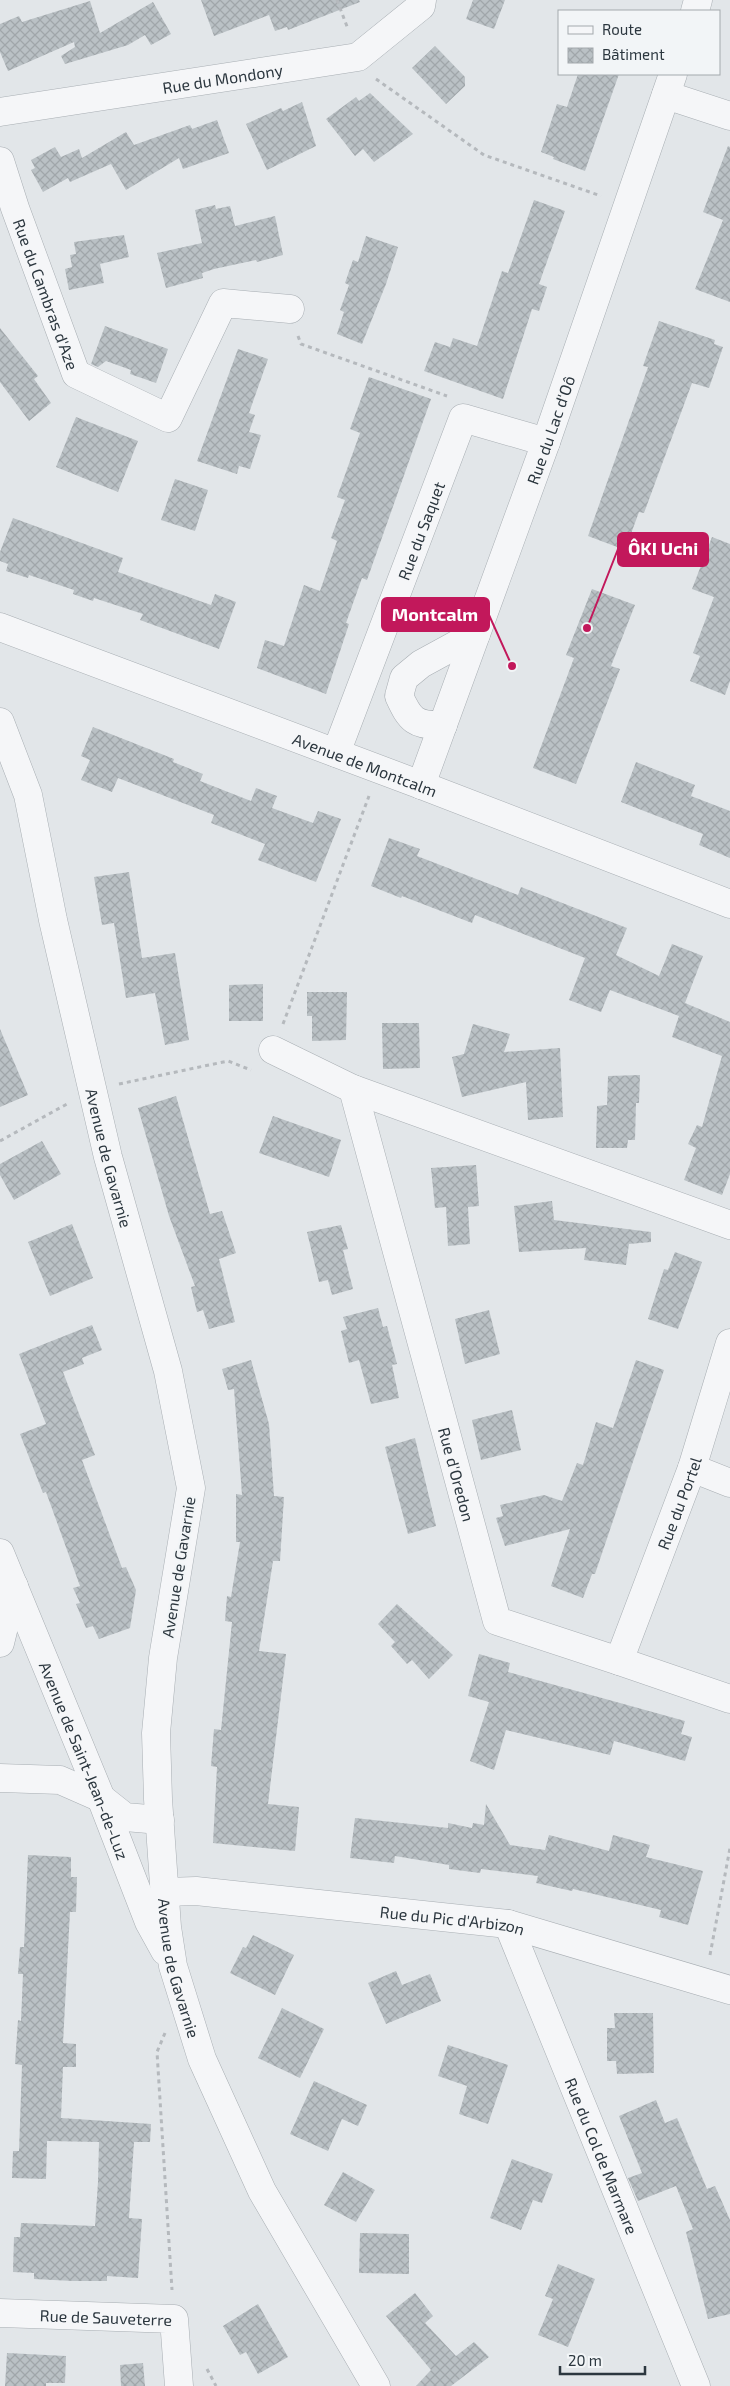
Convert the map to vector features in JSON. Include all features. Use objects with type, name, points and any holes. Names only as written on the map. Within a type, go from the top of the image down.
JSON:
[{"type":"street","points":[[358,57],[421,6],[422,0]]},
{"type":"street","name":"Rue du Mondony","points":[[0,112],[358,57]]},
{"type":"street","points":[[669,85],[730,116]]},
{"type":"street","name":"Rue du Lac d'Oô","points":[[421,785],[546,442],[669,85]]},
{"type":"street","name":"Rue du Cambras d'Aze","points":[[0,161],[15,208],[76,374],[168,418],[222,303],[290,309]]},
{"type":"street","points":[[463,418],[546,442]]},
{"type":"street","name":"Rue du Saquet","points":[[336,753],[463,418]]},
{"type":"street","name":"Avenue de Montcalm","points":[[0,627],[421,785],[730,904]]},
{"type":"street","points":[[444,725],[418,723],[408,715],[398,696],[404,678],[421,664],[476,634]]},
{"type":"street","name":"Avenue de Gavarnie","points":[[0,722],[28,795],[53,920],[94,1090],[108,1157],[168,1371],[191,1488],[163,1658],[156,1733],[167,1927],[172,1966],[202,2059],[262,2191],[376,2386]]},
{"type":"street","points":[[273,1050],[353,1089],[730,1225]]},
{"type":"street","name":"Rue d'Oredon","points":[[353,1089],[497,1622],[730,1699]]},
{"type":"street","name":"Rue du Portel","points":[[619,1661],[692,1468],[730,1343]]},
{"type":"street","points":[[692,1468],[730,1483]]},
{"type":"street","name":"Avenue de Saint-Jean-de-Luz","points":[[0,1553],[101,1798],[149,1922],[172,1966]]},
{"type":"street","points":[[0,1645],[14,1586]]},
{"type":"street","points":[[0,1778],[60,1780],[101,1798],[125,1817],[160,1820]]},
{"type":"street","name":"Rue du Pic d'Arbizon","points":[[166,1892],[196,1891],[508,1924],[718,1986]]},
{"type":"street","name":"Rue du Col de Marmare","points":[[508,1924],[696,2386]]},
{"type":"street","name":"Rue de Sauveterre","points":[[0,2313],[174,2318],[179,2386]]},
{"type":"path","points":[[337,0],[364,70],[484,155],[628,205]]},
{"type":"path","points":[[290,309],[301,344],[458,400],[463,418]]},
{"type":"path","points":[[0,1141],[94,1090],[228,1061],[263,1074],[379,770]]},
{"type":"path","points":[[718,1986],[730,1848]]},
{"type":"path","points":[[174,2318],[158,2052],[162,2036],[173,2025],[189,2016]]},
{"type":"path","points":[[203,2363],[216,2386]]},
{"type":"building","points":[[201,0],[359,0],[360,2],[288,30],[287,27],[275,31],[269,15],[214,36]]},
{"type":"building","points":[[473,0],[505,0],[494,29],[466,19]]},
{"type":"building","points":[[90,1],[100,33],[153,2],[171,34],[151,45],[145,35],[128,45],[65,64],[61,56],[75,47],[74,42],[8,71],[0,52],[0,24],[19,16],[22,22]]},
{"type":"building","points":[[435,46],[465,77],[465,86],[446,104],[412,68]]},
{"type":"building","points":[[578,75],[619,75],[585,171],[553,159],[554,157],[541,152],[557,104],[567,107]]},
{"type":"building","points":[[370,93],[413,134],[374,162],[363,149],[355,156],[326,119],[356,97],[359,101]]},
{"type":"building","points":[[302,102],[316,146],[267,170],[246,124],[281,108],[283,111]]},
{"type":"building","points":[[217,120],[229,153],[183,169],[179,158],[126,190],[111,164],[70,182],[68,178],[43,192],[31,170],[35,168],[31,160],[55,147],[61,157],[79,149],[82,158],[126,132],[134,145],[190,125],[192,129]]},
{"type":"building","points":[[728,146],[730,147],[730,302],[695,289],[723,220],[703,212]]},
{"type":"building","points":[[534,200],[565,211],[539,284],[547,287],[539,311],[532,309],[503,399],[424,371],[435,342],[450,347],[453,338],[477,346],[502,271],[508,273]]},
{"type":"building","points":[[215,205],[216,209],[230,206],[235,226],[275,216],[283,255],[257,262],[256,260],[214,269],[202,273],[203,278],[166,288],[157,253],[202,243],[195,210]]},
{"type":"building","points":[[124,235],[129,257],[100,264],[104,283],[69,290],[65,269],[72,267],[70,255],[76,254],[74,242]]},
{"type":"building","points":[[366,236],[398,247],[386,284],[362,344],[337,334],[344,312],[340,310],[349,285],[345,283],[353,260],[358,262]]},
{"type":"building","points":[[659,321],[715,340],[714,344],[723,347],[709,388],[692,383],[644,513],[639,512],[625,550],[588,536],[648,367],[643,366]]},
{"type":"building","points":[[105,326],[168,349],[156,383],[130,374],[131,370],[106,361],[98,367],[91,364]]},
{"type":"building","points":[[0,328],[38,376],[34,379],[51,403],[29,421],[0,382]]},
{"type":"building","points":[[238,349],[268,359],[249,413],[255,415],[249,432],[261,435],[250,469],[239,466],[237,474],[197,461]]},
{"type":"building","points":[[369,377],[431,399],[367,580],[362,578],[346,623],[349,624],[326,694],[257,668],[265,640],[284,646],[304,585],[320,591],[337,541],[331,538],[345,500],[337,497],[360,433],[350,429]]},
{"type":"building","points":[[76,417],[138,441],[118,492],[56,467]]},
{"type":"building","points":[[175,479],[208,490],[195,531],[161,520]]},
{"type":"building","points":[[13,518],[123,558],[118,572],[211,605],[215,594],[236,602],[219,649],[140,620],[143,614],[94,598],[93,601],[73,594],[74,590],[29,575],[28,578],[6,571],[8,564],[0,561],[0,552]]},
{"type":"building","points":[[712,537],[730,544],[730,681],[725,695],[690,681],[700,656],[693,653],[714,597],[692,589]]},
{"type":"building","points":[[592,589],[635,605],[611,666],[620,669],[576,784],[533,768],[574,658],[566,655]]},
{"type":"building","points":[[93,727],[174,759],[173,762],[203,774],[200,781],[251,801],[256,788],[277,796],[272,808],[313,823],[318,811],[341,819],[316,882],[258,860],[265,844],[211,823],[214,815],[118,778],[112,792],[81,780],[90,760],[81,756]]},
{"type":"building","points":[[636,762],[695,785],[691,796],[730,811],[730,858],[699,845],[703,834],[621,802]]},
{"type":"building","points":[[389,838],[420,849],[417,856],[518,895],[521,887],[627,928],[616,955],[659,976],[672,944],[703,956],[685,1003],[730,1022],[730,1174],[722,1195],[684,1180],[696,1148],[688,1144],[697,1125],[702,1127],[722,1056],[672,1037],[679,1016],[610,990],[601,1012],[569,1000],[585,958],[475,915],[472,923],[371,886]]},
{"type":"building","points":[[129,872],[142,958],[175,953],[189,1040],[165,1045],[155,993],[126,998],[114,923],[102,925],[94,877]]},
{"type":"building","points":[[263,984],[263,1021],[229,1021],[229,985]]},
{"type":"building","points":[[307,992],[347,992],[346,1040],[312,1041],[312,1016],[307,1016]]},
{"type":"building","points":[[382,1023],[419,1023],[420,1068],[383,1069]]},
{"type":"building","points":[[473,1024],[510,1034],[504,1052],[560,1048],[563,1117],[528,1120],[526,1082],[462,1097],[452,1057],[464,1054]]},
{"type":"building","points":[[0,1029],[28,1095],[0,1107]]},
{"type":"building","points":[[640,1075],[639,1103],[636,1103],[635,1140],[628,1140],[627,1148],[596,1148],[597,1106],[607,1105],[608,1076]]},
{"type":"building","points":[[176,1096],[210,1214],[222,1211],[236,1253],[219,1259],[235,1322],[209,1329],[203,1310],[197,1312],[191,1287],[195,1286],[169,1216],[138,1108]]},
{"type":"building","points":[[273,1116],[341,1140],[329,1177],[259,1153]]},
{"type":"building","points":[[42,1141],[61,1174],[14,1200],[0,1175],[0,1164]]},
{"type":"building","points":[[476,1165],[479,1206],[468,1207],[470,1244],[448,1246],[446,1207],[435,1208],[431,1168]]},
{"type":"building","points":[[552,1201],[554,1220],[651,1232],[651,1242],[629,1244],[626,1265],[584,1260],[586,1248],[519,1252],[514,1206]]},
{"type":"building","points":[[72,1224],[93,1278],[50,1296],[28,1242]]},
{"type":"building","points":[[341,1225],[348,1249],[343,1250],[353,1289],[332,1295],[328,1280],[319,1282],[307,1232]]},
{"type":"building","points":[[675,1252],[702,1262],[678,1329],[648,1319],[664,1269],[668,1270]]},
{"type":"building","points":[[378,1308],[383,1327],[387,1326],[397,1364],[392,1365],[399,1398],[371,1404],[359,1360],[349,1363],[341,1331],[347,1329],[343,1317]]},
{"type":"building","points":[[489,1310],[500,1354],[465,1364],[455,1319]]},
{"type":"building","points":[[92,1325],[102,1350],[82,1358],[84,1364],[63,1372],[95,1455],[82,1460],[122,1568],[126,1567],[136,1590],[130,1628],[99,1639],[93,1626],[86,1628],[76,1604],[80,1603],[73,1588],[80,1586],[46,1492],[43,1493],[20,1434],[46,1424],[19,1354]]},
{"type":"building","points":[[251,1360],[269,1424],[274,1496],[284,1497],[280,1561],[273,1561],[259,1651],[286,1654],[268,1804],[299,1807],[295,1851],[213,1843],[217,1767],[211,1766],[214,1729],[221,1730],[232,1622],[225,1621],[227,1596],[231,1597],[240,1542],[236,1542],[236,1494],[242,1495],[234,1389],[228,1390],[222,1369]]},
{"type":"building","points":[[636,1360],[664,1370],[595,1574],[592,1574],[583,1598],[551,1586],[570,1529],[505,1546],[496,1518],[503,1516],[500,1505],[544,1495],[562,1501],[577,1463],[583,1465],[596,1422],[613,1428]]},
{"type":"building","points":[[512,1410],[521,1450],[481,1460],[472,1420]]},
{"type":"building","points":[[415,1438],[436,1526],[408,1534],[385,1447]]},
{"type":"building","points":[[397,1604],[453,1655],[429,1679],[412,1660],[407,1664],[391,1646],[395,1642],[378,1624]]},
{"type":"building","points":[[479,1654],[510,1663],[508,1672],[685,1721],[681,1734],[692,1737],[685,1761],[614,1741],[610,1755],[506,1730],[494,1770],[470,1761],[489,1702],[468,1696]]},
{"type":"building","points":[[486,1804],[510,1845],[545,1850],[549,1835],[609,1851],[613,1835],[650,1845],[646,1857],[703,1871],[688,1925],[659,1917],[661,1910],[573,1889],[572,1891],[536,1883],[538,1876],[481,1869],[480,1873],[449,1869],[449,1865],[395,1856],[394,1863],[350,1858],[355,1818],[448,1828],[448,1823],[472,1828],[473,1823],[484,1825]]},
{"type":"building","points":[[28,1855],[71,1857],[71,1877],[77,1877],[76,1912],[70,1912],[63,2043],[76,2044],[76,2067],[63,2067],[61,2118],[151,2124],[150,2142],[134,2142],[129,2218],[142,2219],[138,2278],[107,2276],[107,2281],[73,2281],[34,2279],[34,2273],[13,2272],[14,2237],[20,2237],[21,2223],[95,2226],[98,2182],[99,2142],[47,2141],[46,2179],[12,2178],[13,2151],[19,2151],[22,2065],[15,2064],[18,2020],[21,2021],[23,1974],[18,1974],[20,1947],[24,1947]]},
{"type":"building","points":[[253,1935],[294,1955],[275,1995],[230,1973],[243,1947],[246,1948]]},
{"type":"building","points":[[396,1971],[402,1985],[430,1974],[441,2001],[386,2024],[368,1983]]},
{"type":"building","points":[[282,2008],[324,2029],[300,2078],[258,2058]]},
{"type":"building","points":[[614,2013],[653,2013],[654,2073],[617,2074],[616,2061],[607,2061],[607,2028],[615,2028]]},
{"type":"building","points":[[448,2045],[508,2065],[488,2124],[459,2114],[467,2086],[438,2076]]},
{"type":"building","points":[[314,2081],[367,2105],[358,2126],[342,2119],[328,2151],[290,2134]]},
{"type":"building","points":[[656,2100],[665,2123],[677,2118],[707,2189],[715,2186],[730,2220],[730,2314],[708,2319],[686,2232],[693,2229],[676,2186],[638,2201],[628,2178],[642,2173],[619,2116]]},
{"type":"building","points":[[512,2159],[553,2174],[542,2203],[533,2200],[521,2230],[490,2218]]},
{"type":"building","points":[[343,2172],[375,2190],[356,2222],[324,2205]]},
{"type":"building","points":[[360,2233],[409,2234],[409,2274],[359,2273]]},
{"type":"building","points":[[558,2264],[595,2279],[568,2347],[538,2335],[553,2299],[545,2296]]},
{"type":"building","points":[[415,2293],[433,2316],[425,2323],[456,2356],[474,2342],[489,2357],[451,2386],[416,2386],[431,2370],[386,2316]]},
{"type":"building","points":[[258,2304],[288,2357],[258,2374],[246,2352],[240,2355],[223,2326]]},
{"type":"building","points":[[7,2353],[66,2356],[65,2383],[46,2383],[46,2386],[5,2386]]},
{"type":"building","points":[[143,2363],[145,2386],[121,2386],[120,2365]]},
{"type":"place","name":"ÔKI Uchi","points":[[587,628]]},
{"type":"place","name":"Montcalm","points":[[512,666]]}]
